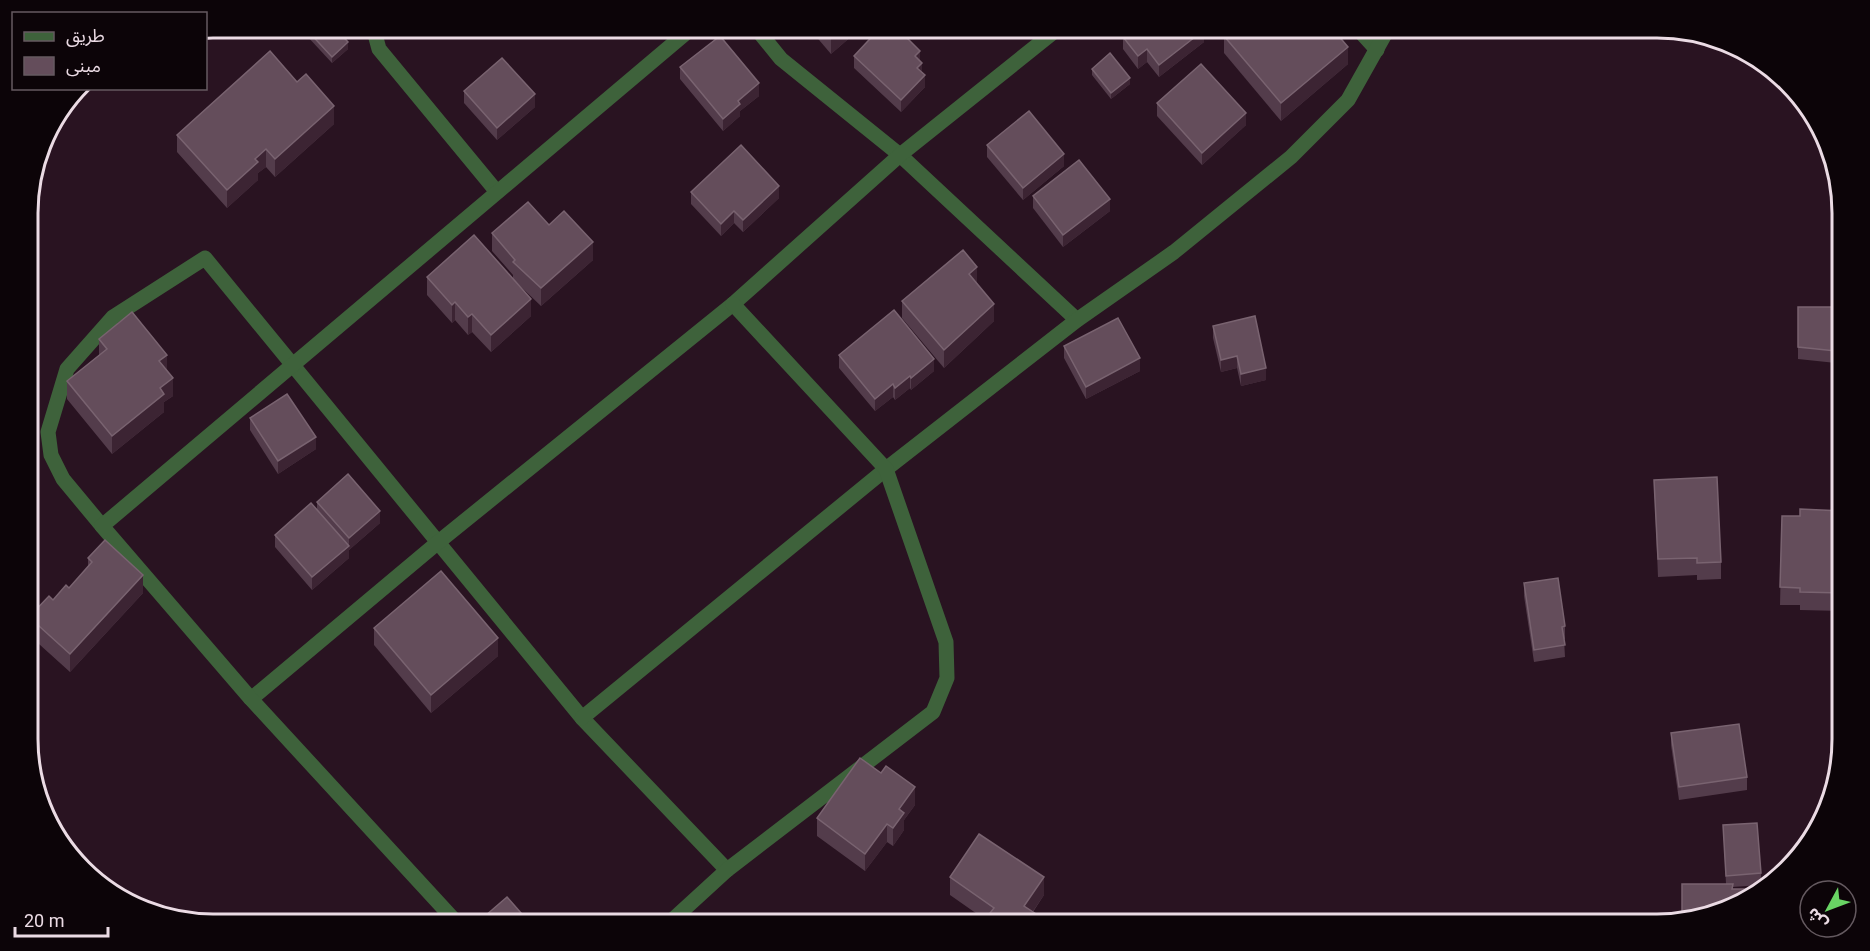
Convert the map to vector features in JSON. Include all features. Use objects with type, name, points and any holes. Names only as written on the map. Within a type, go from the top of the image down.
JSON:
[{"type":"street","points":[[376,38],[379,48],[497,192]]},
{"type":"street","points":[[102,526],[680,38]]},
{"type":"street","points":[[764,38],[782,59],[900,155],[1077,320]]},
{"type":"street","points":[[250,699],[436,544],[733,304],[900,155],[1046,38]]},
{"type":"street","points":[[1366,38],[1377,50]]},
{"type":"street","points":[[582,718],[886,469],[1077,320],[1174,252],[1291,157],[1348,100],[1383,38]]},
{"type":"street","points":[[449,914],[250,699],[63,479],[51,456],[48,432],[67,369],[113,317],[205,258],[293,364],[436,544],[582,718],[728,870]]},
{"type":"street","points":[[679,914],[728,870],[933,712],[947,678],[946,642],[886,469],[733,304]]},
{"type":"building","points":[[314,38],[344,38],[348,42],[332,57]]},
{"type":"building","points":[[717,38],[722,38],[759,83],[738,101],[740,104],[723,119],[680,67]]},
{"type":"building","points":[[871,38],[907,38],[920,51],[915,56],[922,63],[917,68],[925,75],[901,100],[854,56]]},
{"type":"building","points":[[1124,38],[1194,38],[1159,65],[1147,49],[1138,56]]},
{"type":"building","points":[[1226,38],[1340,38],[1348,47],[1281,103]]},
{"type":"building","points":[[270,51],[297,82],[306,74],[334,106],[275,159],[266,149],[255,159],[258,162],[227,190],[177,135]]},
{"type":"building","points":[[1110,53],[1130,78],[1111,93],[1092,69]]},
{"type":"building","points":[[502,58],[535,94],[497,128],[464,91]]},
{"type":"building","points":[[1201,64],[1246,113],[1202,153],[1157,103]]},
{"type":"building","points":[[1029,111],[1064,154],[1023,188],[987,145]]},
{"type":"building","points":[[741,145],[779,186],[743,220],[734,211],[721,224],[691,192]]},
{"type":"building","points":[[1079,160],[1110,199],[1063,235],[1033,196]]},
{"type":"building","points":[[528,202],[549,225],[564,211],[593,242],[541,288],[513,262],[515,260],[492,233]]},
{"type":"building","points":[[474,235],[531,299],[491,335],[472,314],[468,317],[455,302],[452,305],[427,277]]},
{"type":"building","points":[[963,250],[977,267],[969,274],[994,304],[944,350],[902,301]]},
{"type":"building","points":[[1798,307],[1832,307],[1832,351],[1798,347]]},
{"type":"building","points":[[894,310],[934,359],[911,378],[910,376],[895,388],[893,384],[875,399],[839,355]]},
{"type":"building","points":[[132,312],[167,355],[159,361],[173,378],[160,388],[164,394],[112,436],[67,381],[107,349],[99,339]]},
{"type":"building","points":[[1255,316],[1266,368],[1241,374],[1237,356],[1221,360],[1213,326]]},
{"type":"building","points":[[1118,318],[1140,358],[1086,387],[1064,346]]},
{"type":"building","points":[[287,394],[316,437],[278,461],[250,418]]},
{"type":"building","points":[[348,474],[380,511],[349,538],[317,502]]},
{"type":"building","points":[[1717,477],[1721,562],[1697,563],[1697,558],[1658,559],[1654,480]]},
{"type":"building","points":[[311,503],[349,546],[312,577],[275,535]]},
{"type":"building","points":[[1800,509],[1832,511],[1832,593],[1800,592],[1800,588],[1780,587],[1782,516],[1800,516]]},
{"type":"building","points":[[105,540],[143,575],[70,654],[38,625],[38,608],[49,596],[53,600],[66,585],[69,588],[92,562],[88,558]]},
{"type":"building","points":[[441,571],[498,638],[431,695],[374,628]]},
{"type":"building","points":[[1558,578],[1565,626],[1562,627],[1565,645],[1534,650],[1524,583]]},
{"type":"building","points":[[1739,724],[1747,777],[1679,787],[1671,733]]},
{"type":"building","points":[[860,758],[881,773],[886,766],[915,787],[899,809],[904,813],[893,828],[887,824],[865,854],[817,818]]},
{"type":"building","points":[[1757,823],[1761,873],[1726,876],[1723,825]]},
{"type":"building","points":[[979,834],[1044,877],[1024,906],[1035,913],[991,913],[994,908],[950,877]]},
{"type":"building","points":[[1682,884],[1733,884],[1732,889],[1746,889],[1714,904],[1682,911]]},
{"type":"building","points":[[507,897],[521,913],[520,914],[488,914]]}]
